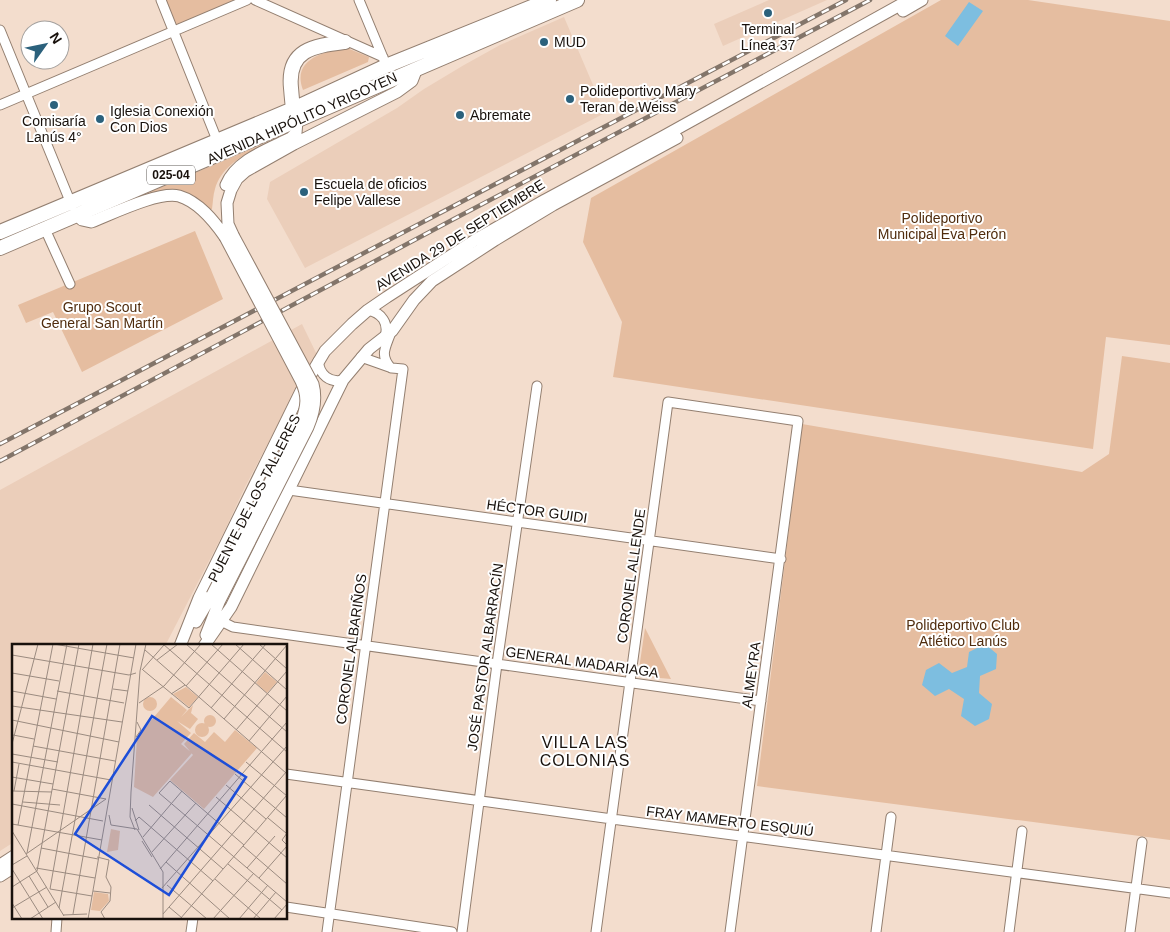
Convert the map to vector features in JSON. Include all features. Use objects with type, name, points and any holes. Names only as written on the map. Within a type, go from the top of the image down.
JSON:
[{"type":"main road","name":"AVENIDA HIPÓLITO YRIGOYEN","points":[[0,232],[217,140],[388,80],[577,0]]},
{"type":"main road","name":"AVENIDA HIPÓLITO YRIGOYEN","points":[[0,248],[77,215],[291,114],[385,61],[541,2]]},
{"type":"main road","points":[[291,114],[290,76],[294,62],[303,52],[318,46],[345,42]]},
{"type":"street","points":[[161,0],[217,140]]},
{"type":"street","points":[[0,105],[247,0]]},
{"type":"street","points":[[255,0],[385,61]]},
{"type":"street","points":[[358,0],[385,61],[389,97]]},
{"type":"street","name":"AVENIDA 29 DE SEPTIEMBRE","points":[[182,644],[204,589],[301,391],[318,361],[332,344],[368,310],[476,240],[545,200],[909,0]]},
{"type":"street","name":"AVENIDA 29 DE SEPTIEMBRE","points":[[204,644],[230,607],[343,380],[361,357],[388,334],[423,289],[432,281],[495,240],[553,206],[922,0]]},
{"type":"street","points":[[0,30],[77,215]]},
{"type":"street","name":"PUENTE DE LOS TALLERES","points":[[225,238],[220,212],[221,201],[228,179],[243,164],[389,97],[412,81],[417,68]]},
{"type":"street","points":[[291,114],[296,133],[293,141]]},
{"type":"street","name":"PUENTE DE LOS TALLERES","points":[[182,644],[216,599],[308,428],[314,411],[315,392],[313,384],[233,235],[227,215],[230,190],[237,179],[293,141]]},
{"type":"street","name":"PUENTE DE LOS TALLERES","points":[[77,215],[82,220],[91,222],[153,198],[172,195],[188,200],[201,209],[209,216],[225,238],[306,392],[307,399],[301,422],[216,599],[204,644]]},
{"type":"street","points":[[46,229],[70,284]]},
{"type":"street","points":[[368,310],[382,317],[388,334],[384,355],[386,362],[392,368]]},
{"type":"street","points":[[361,357],[392,368]]},
{"type":"street","points":[[318,361],[321,372],[328,379],[333,381],[343,380]]},
{"type":"street","name":"CORONEL ALBARIÑOS","points":[[327,932],[402,369],[392,368]]},
{"type":"street","name":"JOSÉ PASTOR ALBARRACÍN","points":[[462,932],[497,664],[537,386]]},
{"type":"street","name":"ALMEYRA","points":[[668,402],[798,421],[730,932]]},
{"type":"street","name":"CORONEL ALLENDE","points":[[596,932],[668,402]]},
{"type":"street","name":"HÉCTOR GUIDI","points":[[289,490],[781,559]]},
{"type":"street","name":"GENERAL MADARIAGA","points":[[221,621],[233,627],[762,701]]},
{"type":"street","name":"FRAY MAMERTO ESQUIÚ","points":[[288,774],[1170,893]]},
{"type":"street","points":[[876,932],[891,817]]},
{"type":"street","points":[[1010,932],[1022,831]]},
{"type":"street","points":[[1130,932],[1142,842]]},
{"type":"street","points":[[0,865],[12,857]]},
{"type":"street","points":[[0,876],[12,868]]},
{"type":"street","points":[[288,907],[452,932]]},
{"type":"shaded area","name":"Terminal Línea 37","points":[[769,0],[827,0],[723,46],[714,24]]},
{"type":"shaded area","points":[[564,17],[605,113],[305,268],[267,199],[270,182],[397,108],[464,65],[500,45]]},
{"type":"shaded area","points":[[302,324],[320,361],[296,390],[166,644],[12,644],[12,843],[0,851],[0,490]]},
{"type":"green space","points":[[165,0],[236,0],[176,26]]},
{"type":"green space","name":"Polideportivo Municipal Eva Perón","points":[[941,0],[1028,0],[1170,21],[1170,345],[1106,337],[1093,449],[613,377],[622,322],[583,242],[591,198]]},
{"type":"green space","points":[[347,48],[369,57],[368,62],[303,90],[302,71],[312,58],[329,51]]},
{"type":"green space","points":[[284,135],[234,162],[226,170],[219,179],[215,189],[212,209],[210,210],[185,195],[117,206]]},
{"type":"green space","name":"Grupo Scout General San Martín","points":[[195,231],[223,299],[82,372],[53,312],[26,323],[18,305]]},
{"type":"green space","name":"Polideportivo Club Atlético Lanús","points":[[1122,356],[1170,363],[1170,840],[757,786],[802,424],[1082,472],[1109,454]]},
{"type":"green space","points":[[645,628],[671,679],[638,676]]},
{"type":"water","points":[[969,2],[983,11],[958,46],[945,36]]},
{"type":"water","points":[[985,644],[997,654],[996,669],[980,676],[979,693],[992,704],[989,719],[975,726],[961,716],[964,699],[949,689],[935,696],[922,685],[926,670],[939,663],[952,673],[967,667],[969,652]]},
{"type":"railway","points":[[0,444],[846,0]]},
{"type":"railway","points":[[0,461],[870,0]]},
{"type":"place","name":"Terminal Línea 37","points":[[768,13]]},
{"type":"place","name":"MUD","points":[[544,42]]},
{"type":"place","name":"Polideportivo Mary Teran de Weiss","points":[[570,99]]},
{"type":"place","name":"Comisaría Lanús 4°","points":[[54,105]]},
{"type":"place","name":"Abremate","points":[[460,115]]},
{"type":"place","name":"Iglesia Conexión Con Dios","points":[[100,119]]},
{"type":"place","name":"Escuela de oficios Felipe Vallese","points":[[304,192]]},
{"type":"district","name":"VILLA LAS COLONIAS","points":[[585,751]]}]
